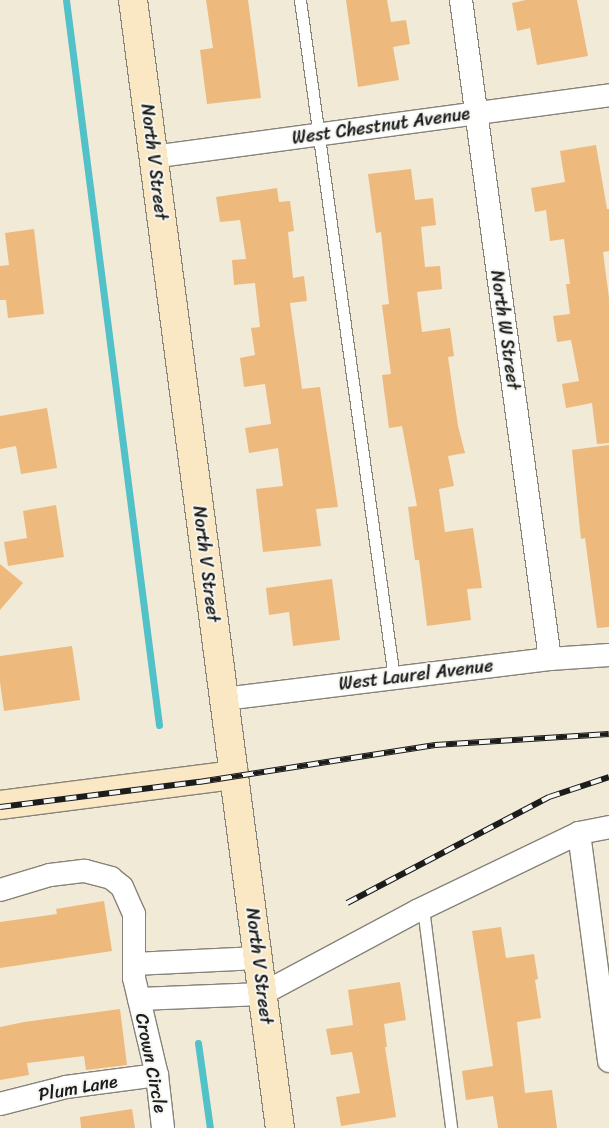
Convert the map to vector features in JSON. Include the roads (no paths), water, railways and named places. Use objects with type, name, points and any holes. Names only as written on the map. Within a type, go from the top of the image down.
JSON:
[{"type":"street","name":"North V Street","points":[[133,0],[280,1128]]},
{"type":"street","name":"North W Street","points":[[461,0],[550,659]]},
{"type":"street","name":"West Chestnut Avenue","points":[[153,157],[609,95]]},
{"type":"street","name":"West Laurel Avenue","points":[[224,699],[550,659],[609,655]]},
{"type":"street","points":[[0,805],[234,775]]},
{"type":"street","points":[[262,994],[423,908],[579,833],[609,827]]},
{"type":"street","points":[[579,833],[609,1061]]},
{"type":"street","name":"Crown Circle","points":[[0,890],[50,875],[85,871],[111,878],[122,887],[134,914],[134,978],[156,1075],[163,1128]]},
{"type":"street","points":[[134,964],[258,958]]},
{"type":"street","name":"Crown Circle","points":[[139,999],[262,994]]},
{"type":"street","name":"Plum Lane","points":[[0,1104],[66,1087],[156,1075]]},
{"type":"lane","points":[[300,0],[394,678]]},
{"type":"lane","points":[[423,908],[451,1128]]},
{"type":"waterway","points":[[66,0],[159,725]]},
{"type":"waterway","points":[[198,1043],[210,1128]]},
{"type":"railway","points":[[0,807],[199,782],[435,745],[609,734]]},
{"type":"railway","points":[[347,903],[549,797],[609,777]]}]
